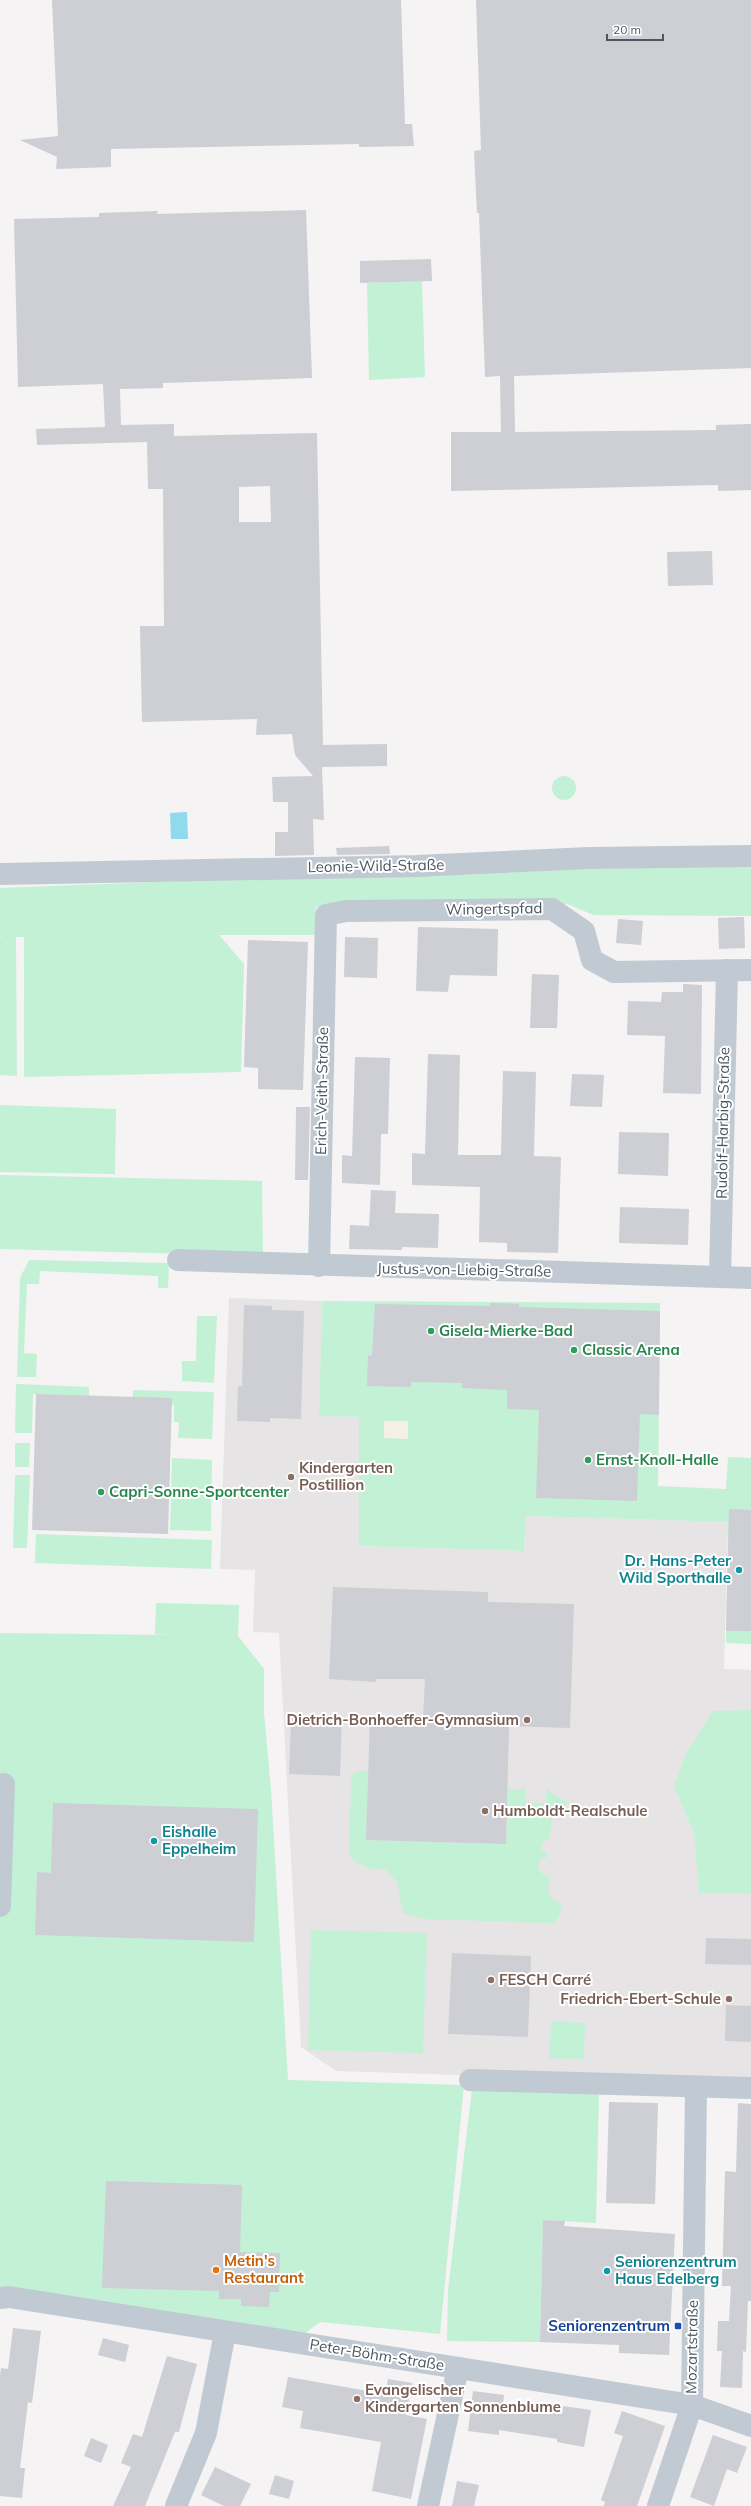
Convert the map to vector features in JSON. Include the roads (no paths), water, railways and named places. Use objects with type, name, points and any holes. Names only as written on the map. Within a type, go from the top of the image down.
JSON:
[{"type":"street","name":"Leonie-Wild-Straße","points":[[0,874],[417,866],[589,858],[751,856]]},
{"type":"street","name":"Wingertspfad","points":[[326,915],[346,911],[552,909],[584,931],[592,960],[614,972],[751,970]]},
{"type":"street","name":"Erich-Veith-Straße","points":[[319,1266],[326,915]]},
{"type":"street","name":"Rudolf-Harbig-Straße","points":[[720,1276],[727,970]]},
{"type":"street","name":"Justus-von-Liebig-Straße","points":[[178,1260],[319,1266],[751,1278]]},
{"type":"street","points":[[0,1906],[4,1784]]},
{"type":"street","points":[[470,2080],[751,2088]]},
{"type":"street","name":"Mozartstraße","points":[[658,2506],[692,2405],[696,2087]]},
{"type":"street","name":"Peter-Böhm-Straße","points":[[0,2298],[9,2297],[692,2405],[751,2426]]},
{"type":"street","points":[[176,2506],[206,2433],[225,2332]]},
{"type":"street","points":[[428,2506],[458,2368]]},
{"type":"water","points":[[187,812],[188,839],[171,839],[170,813]]},
{"type":"place","name":"Gisela-Mierke-Bad","points":[[431,1331]]},
{"type":"place","name":"Classic Arena","points":[[574,1350]]},
{"type":"place","name":"Ernst-Knoll-Halle","points":[[588,1460]]},
{"type":"place","name":"Kindergarten Postillion","points":[[291,1477]]},
{"type":"place","name":"Capri-Sonne-Sportcenter","points":[[101,1492]]},
{"type":"place","name":"Dr. Hans-Peter Wild Sporthalle","points":[[739,1570]]},
{"type":"place","name":"Dietrich-Bonhoeffer-Gymnasium","points":[[527,1720]]},
{"type":"place","name":"Humboldt-Realschule","points":[[485,1811]]},
{"type":"place","name":"Eishalle Eppelheim","points":[[154,1841]]},
{"type":"place","name":"FESCH Carré","points":[[491,1980]]},
{"type":"place","name":"Friedrich-Ebert-Schule","points":[[729,1999]]},
{"type":"place","name":"Metin's Restaurant","points":[[216,2270]]},
{"type":"place","name":"Seniorenzentrum Haus Edelberg","points":[[607,2271]]},
{"type":"place","name":"Seniorenzentrum","points":[[678,2326]]},
{"type":"place","name":"Evangelischer Kindergarten Sonnenblume","points":[[357,2399]]}]
